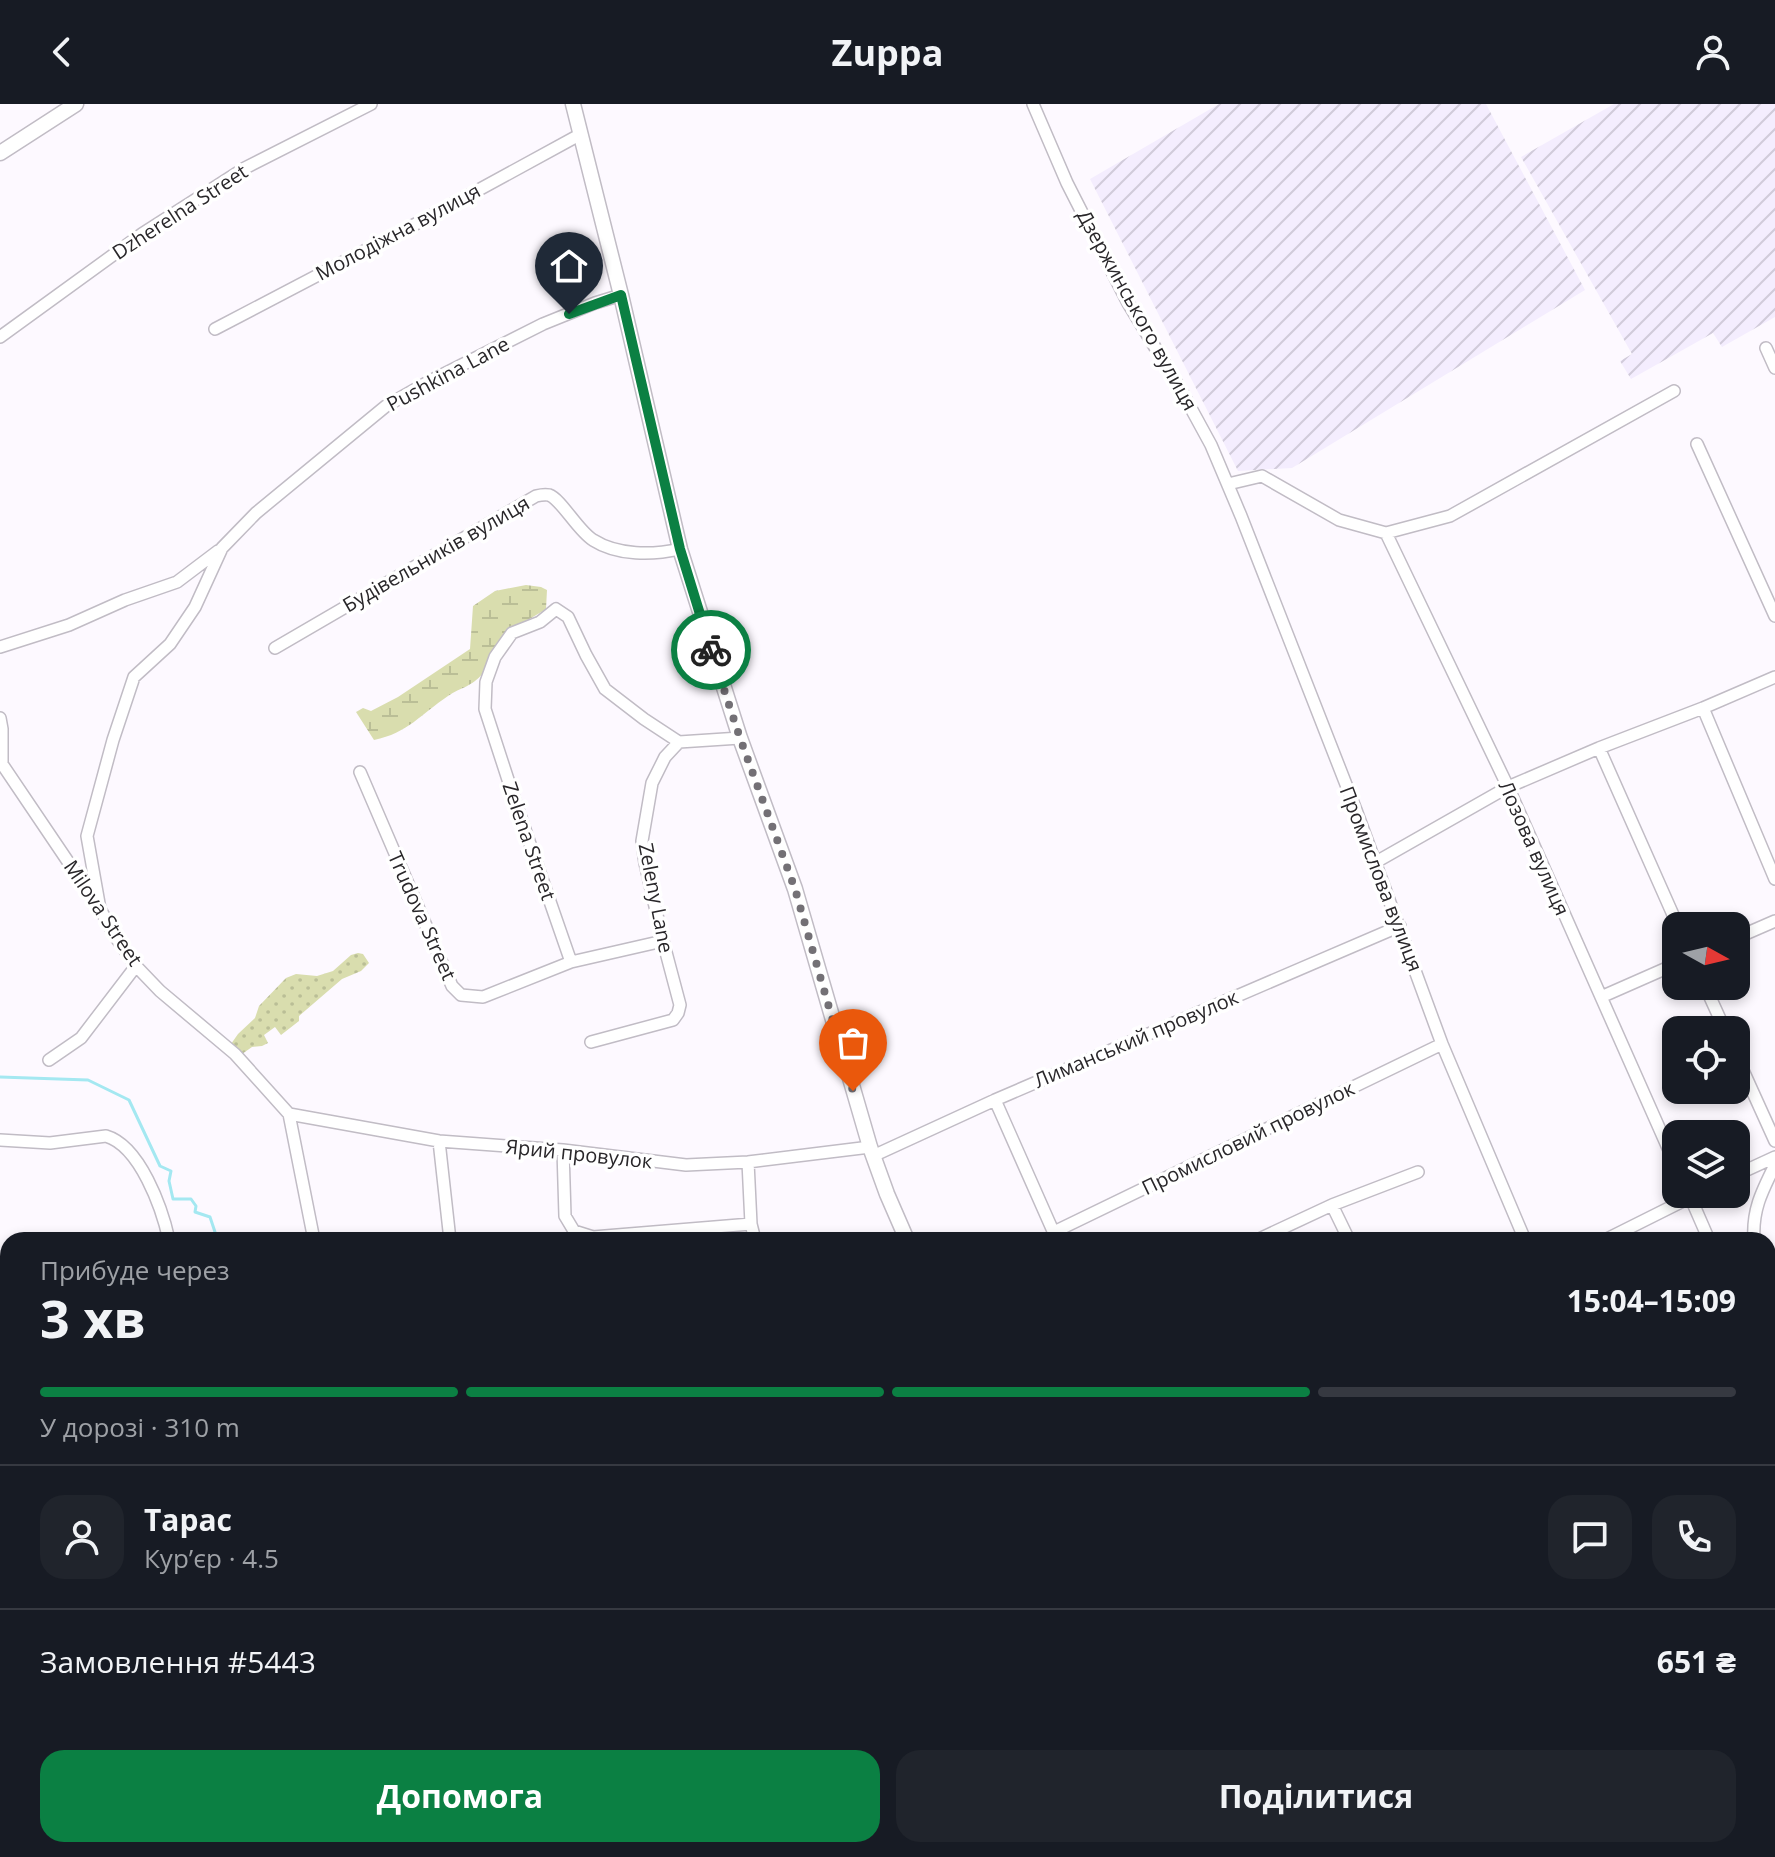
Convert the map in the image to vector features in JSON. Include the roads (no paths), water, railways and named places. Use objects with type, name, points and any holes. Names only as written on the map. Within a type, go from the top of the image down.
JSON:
[{"type":"street","points":[[0,153],[76,104]]},
{"type":"street","name":"Dzherelna Street","points":[[0,337],[142,234],[245,168],[371,104]]},
{"type":"street","points":[[573,104],[680,549],[740,738],[795,889],[871,1151],[904,1232]]},
{"type":"street","name":"Дзержинського вулиця","points":[[1033,104],[1067,183],[1128,303],[1211,445],[1241,516]]},
{"type":"street","name":"Молодіжна вулиця","points":[[215,329],[581,134]]},
{"type":"street","name":"Pushkina Lane","points":[[0,647],[69,625],[125,600],[177,582],[222,548],[256,513],[386,406],[543,324],[621,295]]},
{"type":"street","points":[[1766,348],[1775,368]]},
{"type":"street","points":[[1228,484],[1262,476],[1339,520],[1386,533],[1450,516],[1674,391]]},
{"type":"street","points":[[1697,444],[1775,616]]},
{"type":"street","name":"Будівельників вулиця","points":[[275,648],[536,496],[550,495],[579,529],[612,549],[645,553],[680,549]]},
{"type":"street","name":"Промислова вулиця","points":[[1241,516],[1376,862],[1442,1044],[1522,1232]]},
{"type":"street","name":"Лозова вулиця","points":[[1386,533],[1508,787],[1662,1134]]},
{"type":"street","name":"Pushkina Lane","points":[[100,909],[87,836],[134,677],[170,644],[195,607],[222,548]]},
{"type":"street","name":"Zelena Street","points":[[571,962],[485,709],[486,682],[495,657],[512,633],[540,622],[556,609],[568,617],[605,689],[679,742]]},
{"type":"street","points":[[1376,862],[1508,787],[1775,677]]},
{"type":"street","points":[[1703,708],[1775,879]]},
{"type":"street","name":"Milova Street","points":[[0,718],[1,763],[136,966],[170,1000],[235,1054],[289,1114]]},
{"type":"street","points":[[679,742],[740,738]]},
{"type":"street","name":"Zeleny Lane","points":[[591,1042],[673,1020],[678,1013],[680,1005],[642,841],[652,783],[665,757],[679,742]]},
{"type":"street","points":[[1599,748],[1672,912]]},
{"type":"street","name":"Trudova Street","points":[[360,772],[452,986],[461,995],[483,997],[571,962]]},
{"type":"street","points":[[1750,932],[1775,921]]},
{"type":"street","name":"Лиманський провулок","points":[[871,1151],[1400,926]]},
{"type":"street","points":[[571,962],[663,941]]},
{"type":"street","points":[[49,1060],[81,1038],[136,966]]},
{"type":"street","points":[[1601,997],[1662,970]]},
{"type":"street","name":"Промисловий провулок","points":[[1063,1232],[1442,1044]]},
{"type":"street","points":[[1750,1086],[1775,1141]]},
{"type":"street","points":[[995,1100],[1053,1232]]},
{"type":"street","points":[[289,1114],[312,1232]]},
{"type":"street","name":"Ярий провулок","points":[[289,1114],[439,1141],[563,1150],[686,1165],[871,1151]]},
{"type":"street","points":[[0,1140],[50,1143],[106,1136],[115,1139],[140,1166],[167,1232]]},
{"type":"street","points":[[439,1141],[449,1232]]},
{"type":"street","points":[[563,1150],[565,1216],[577,1232]]},
{"type":"street","points":[[1750,1169],[1775,1157]]},
{"type":"street","points":[[748,1162],[753,1232]]},
{"type":"street","points":[[1753,1232],[1759,1196],[1775,1165]]},
{"type":"street","points":[[1274,1232],[1332,1205],[1418,1172]]},
{"type":"street","points":[[1332,1205],[1345,1232]]},
{"type":"street","points":[[1620,1232],[1667,1208]]},
{"type":"street","points":[[1697,1208],[1706,1232]]},
{"type":"street","points":[[654,1232],[751,1224]]},
{"type":"waterway","points":[[0,1077],[88,1080],[129,1100],[160,1166],[171,1171],[169,1181],[173,1199],[191,1199],[196,1206],[195,1212],[210,1217],[215,1232]]}]
